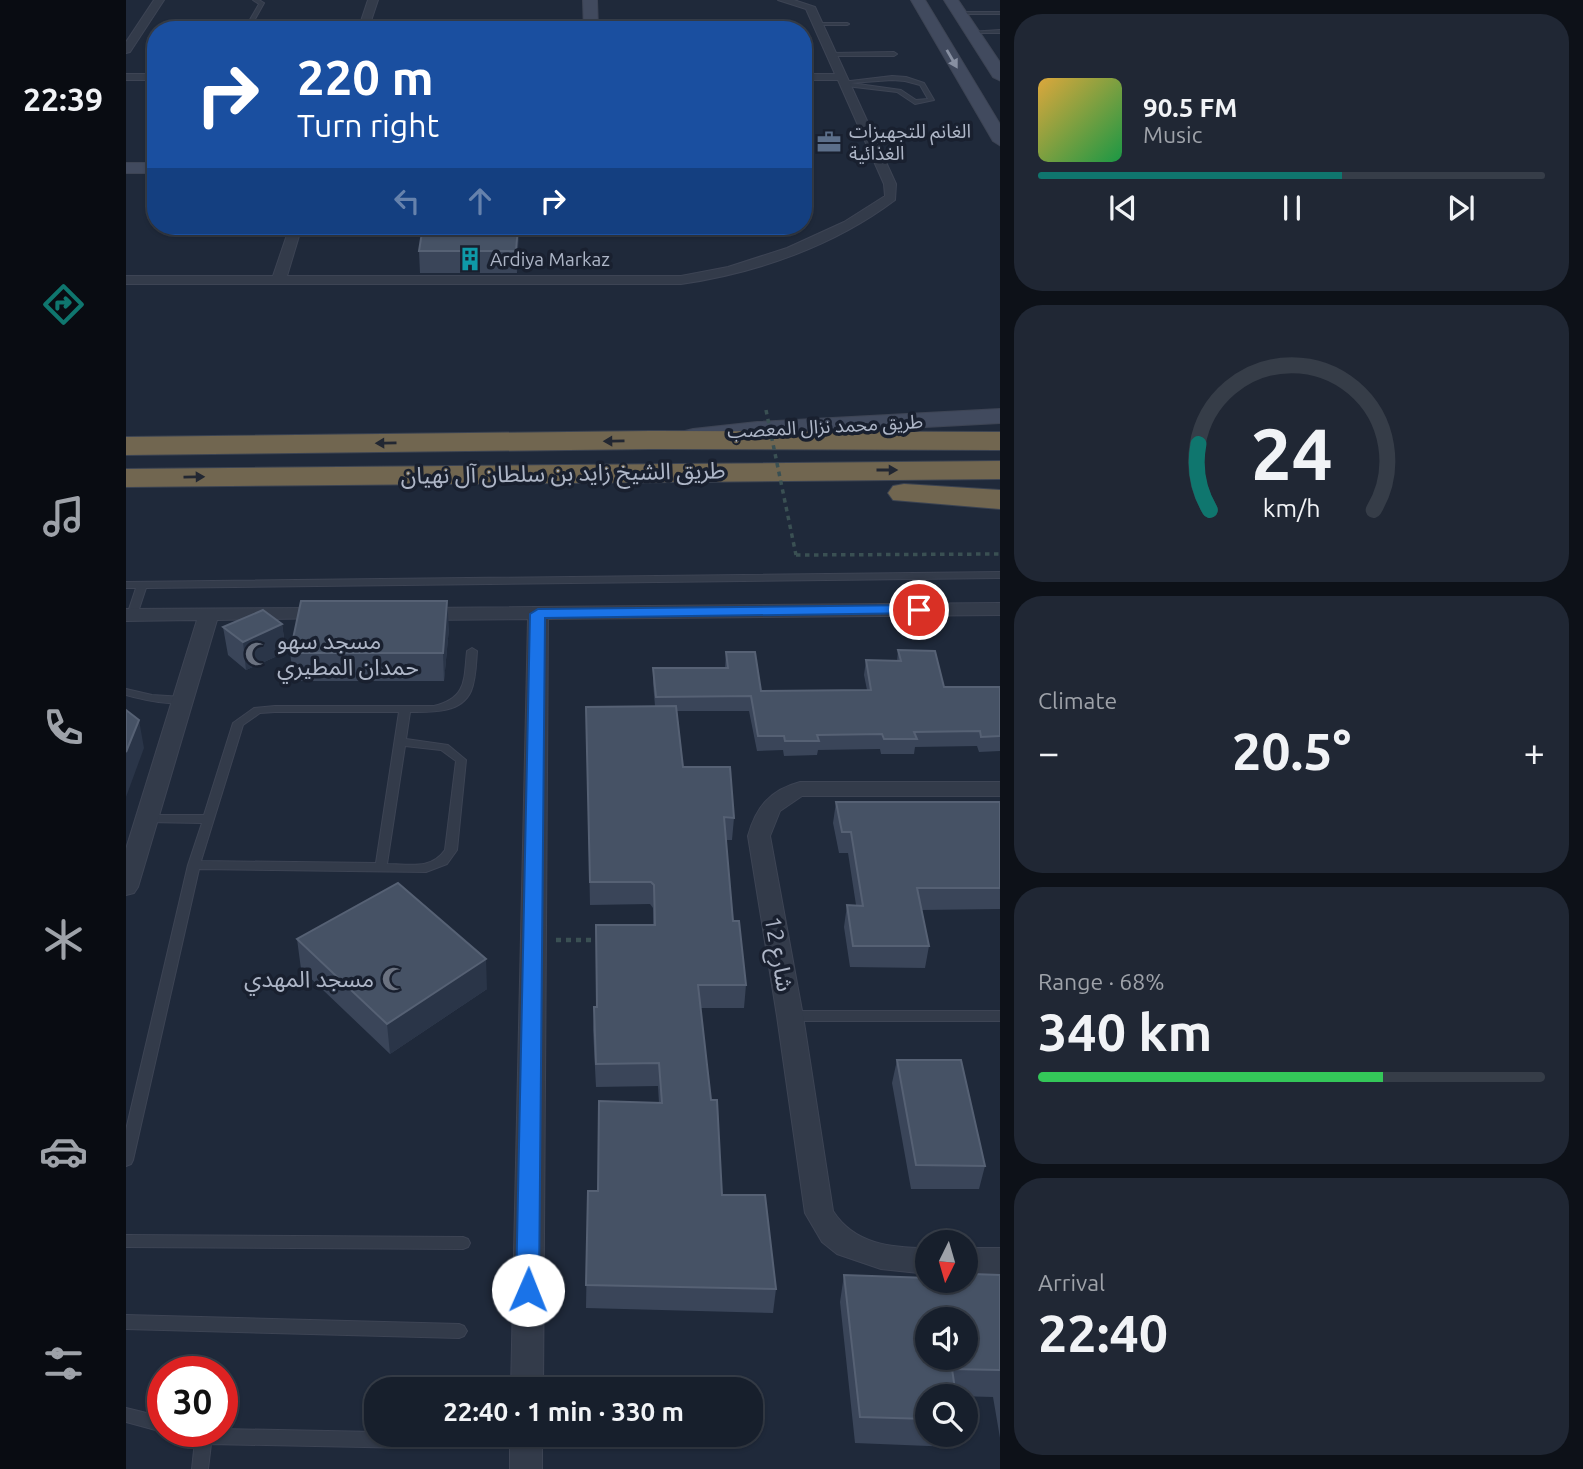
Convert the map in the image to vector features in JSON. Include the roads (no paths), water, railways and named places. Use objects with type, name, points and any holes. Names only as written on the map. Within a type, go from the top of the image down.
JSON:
[{"type":"highway","name":"طريق الشيخ زايد بن سلطان آل نهيان","points":[[126,446],[650,440],[1000,440]]},
{"type":"highway","name":"طريق الشيخ زايد بن سلطان آل نهيان","points":[[126,478],[1000,470]]},
{"type":"highway","points":[[623,472],[1000,500]]},
{"type":"street","points":[[126,50],[159,0]]},
{"type":"street","points":[[366,21],[373,0]]},
{"type":"street","points":[[590,0],[591,21]]},
{"type":"street","points":[[126,280],[681,280],[730,271],[836,231],[873,212],[891,197],[890,184],[810,7],[783,0]]},
{"type":"street","points":[[918,0],[1000,141]]},
{"type":"street","points":[[951,0],[994,61],[1000,77]]},
{"type":"street","points":[[126,77],[147,77]]},
{"type":"street","points":[[812,78],[844,81]]},
{"type":"street","points":[[126,168],[147,168]]},
{"type":"street","points":[[279,280],[293,235]]},
{"type":"street","name":"طريق محمد نزال المعصب","points":[[650,440],[757,429],[1000,416]]},
{"type":"street","points":[[401,614],[1000,609]]},
{"type":"street","points":[[126,887],[209,614]]},
{"type":"street","points":[[129,615],[346,614]]},
{"type":"street","points":[[527,1377],[538,614]]},
{"type":"street","name":"شارع 12","points":[[915,1260],[891,1258],[854,1248],[836,1238],[819,1213],[790,1016],[759,836],[763,818],[782,795],[800,789],[1000,789]]},
{"type":"street","points":[[978,1261],[1000,1261]]},
{"type":"street","points":[[526,1447],[526,1469]]},
{"type":"lane","points":[[252,21],[262,4],[261,0],[269,3],[258,21]]},
{"type":"lane","points":[[959,13],[1000,13]]},
{"type":"lane","points":[[818,24],[847,24]]},
{"type":"lane","points":[[971,32],[1000,31]]},
{"type":"lane","points":[[832,55],[894,54]]},
{"type":"lane","points":[[906,79],[922,84],[931,100],[915,102],[899,91],[844,81],[906,79]]},
{"type":"lane","points":[[126,585],[1000,575]]},
{"type":"lane","points":[[129,615],[142,585]]},
{"type":"lane","points":[[126,1160],[194,865],[239,723],[258,710],[434,709],[461,701],[466,692],[472,651]]},
{"type":"lane","points":[[126,692],[152,698],[183,700]]},
{"type":"lane","points":[[381,867],[405,709]]},
{"type":"lane","points":[[194,865],[436,866],[449,856],[451,850],[461,760],[444,747],[400,742]]},
{"type":"lane","points":[[147,818],[208,819]]},
{"type":"lane","points":[[790,1016],[1000,1016]]},
{"type":"lane","points":[[126,1241],[463,1243]]},
{"type":"lane","points":[[126,1322],[459,1331]]},
{"type":"lane","points":[[126,1415],[147,1421]]},
{"type":"lane","points":[[238,1435],[364,1439]]},
{"type":"lane","points":[[197,1447],[200,1469]]},
{"type":"place","name":"الغانم للتجهيزات الغذائية","points":[[829,142]]},
{"type":"place","name":"Ardiya Markaz","points":[[470,259]]},
{"type":"place","name":"مسجد سهو حمدان المطيري","points":[[257,654]]},
{"type":"place","name":"مسجد المهدي","points":[[394,979]]}]
